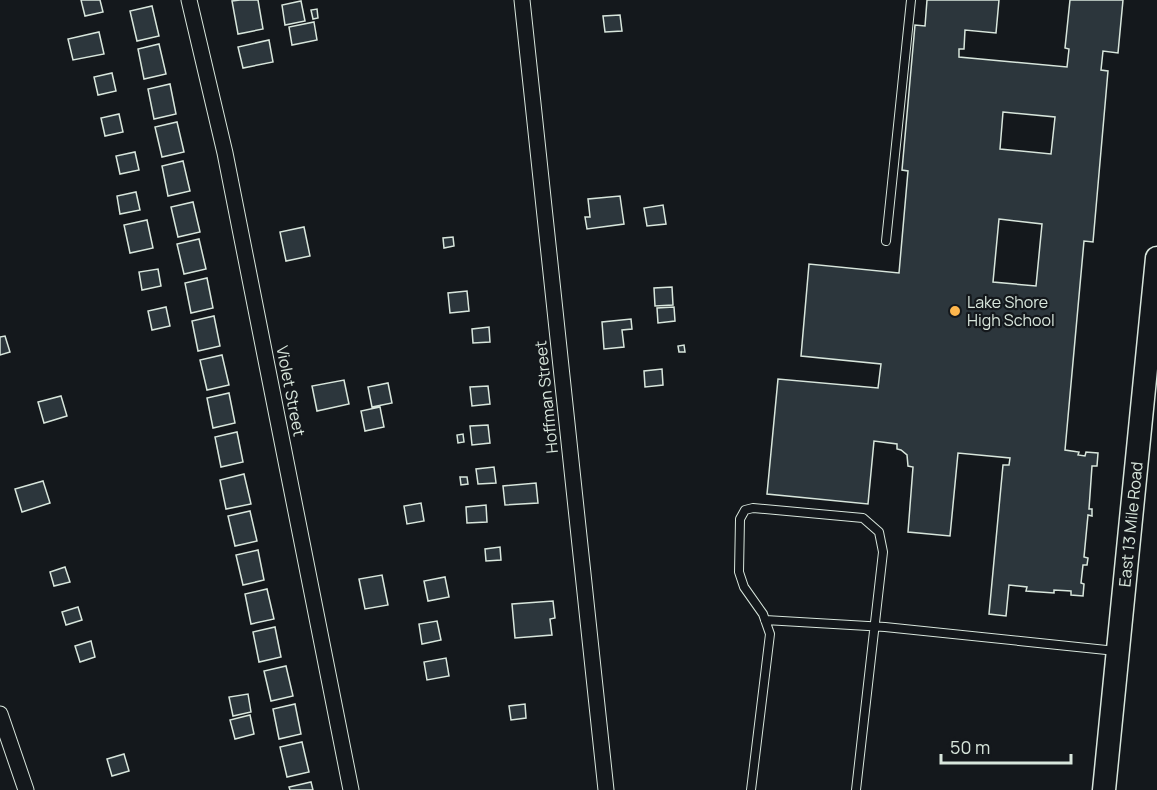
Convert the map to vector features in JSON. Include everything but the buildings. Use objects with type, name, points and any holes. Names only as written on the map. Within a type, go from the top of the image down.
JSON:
[{"type":"main road","name":"East 13 Mile Road","points":[[1104,790],[1157,258]]},
{"type":"street","name":"Violet Street","points":[[189,0],[227,163],[351,790]]},
{"type":"street","name":"Hoffman Street","points":[[522,0],[606,790]]},
{"type":"street","points":[[0,714],[26,790]]},
{"type":"lane","points":[[886,241],[911,0]]},
{"type":"lane","points":[[751,790],[770,634],[763,614],[744,587],[739,572],[740,519],[745,510],[753,508],[862,518],[879,532],[883,552],[856,790]]},
{"type":"lane","points":[[765,620],[875,627],[1117,651]]},
{"type":"place","name":"Lake Shore High School","points":[[955,311]]}]
